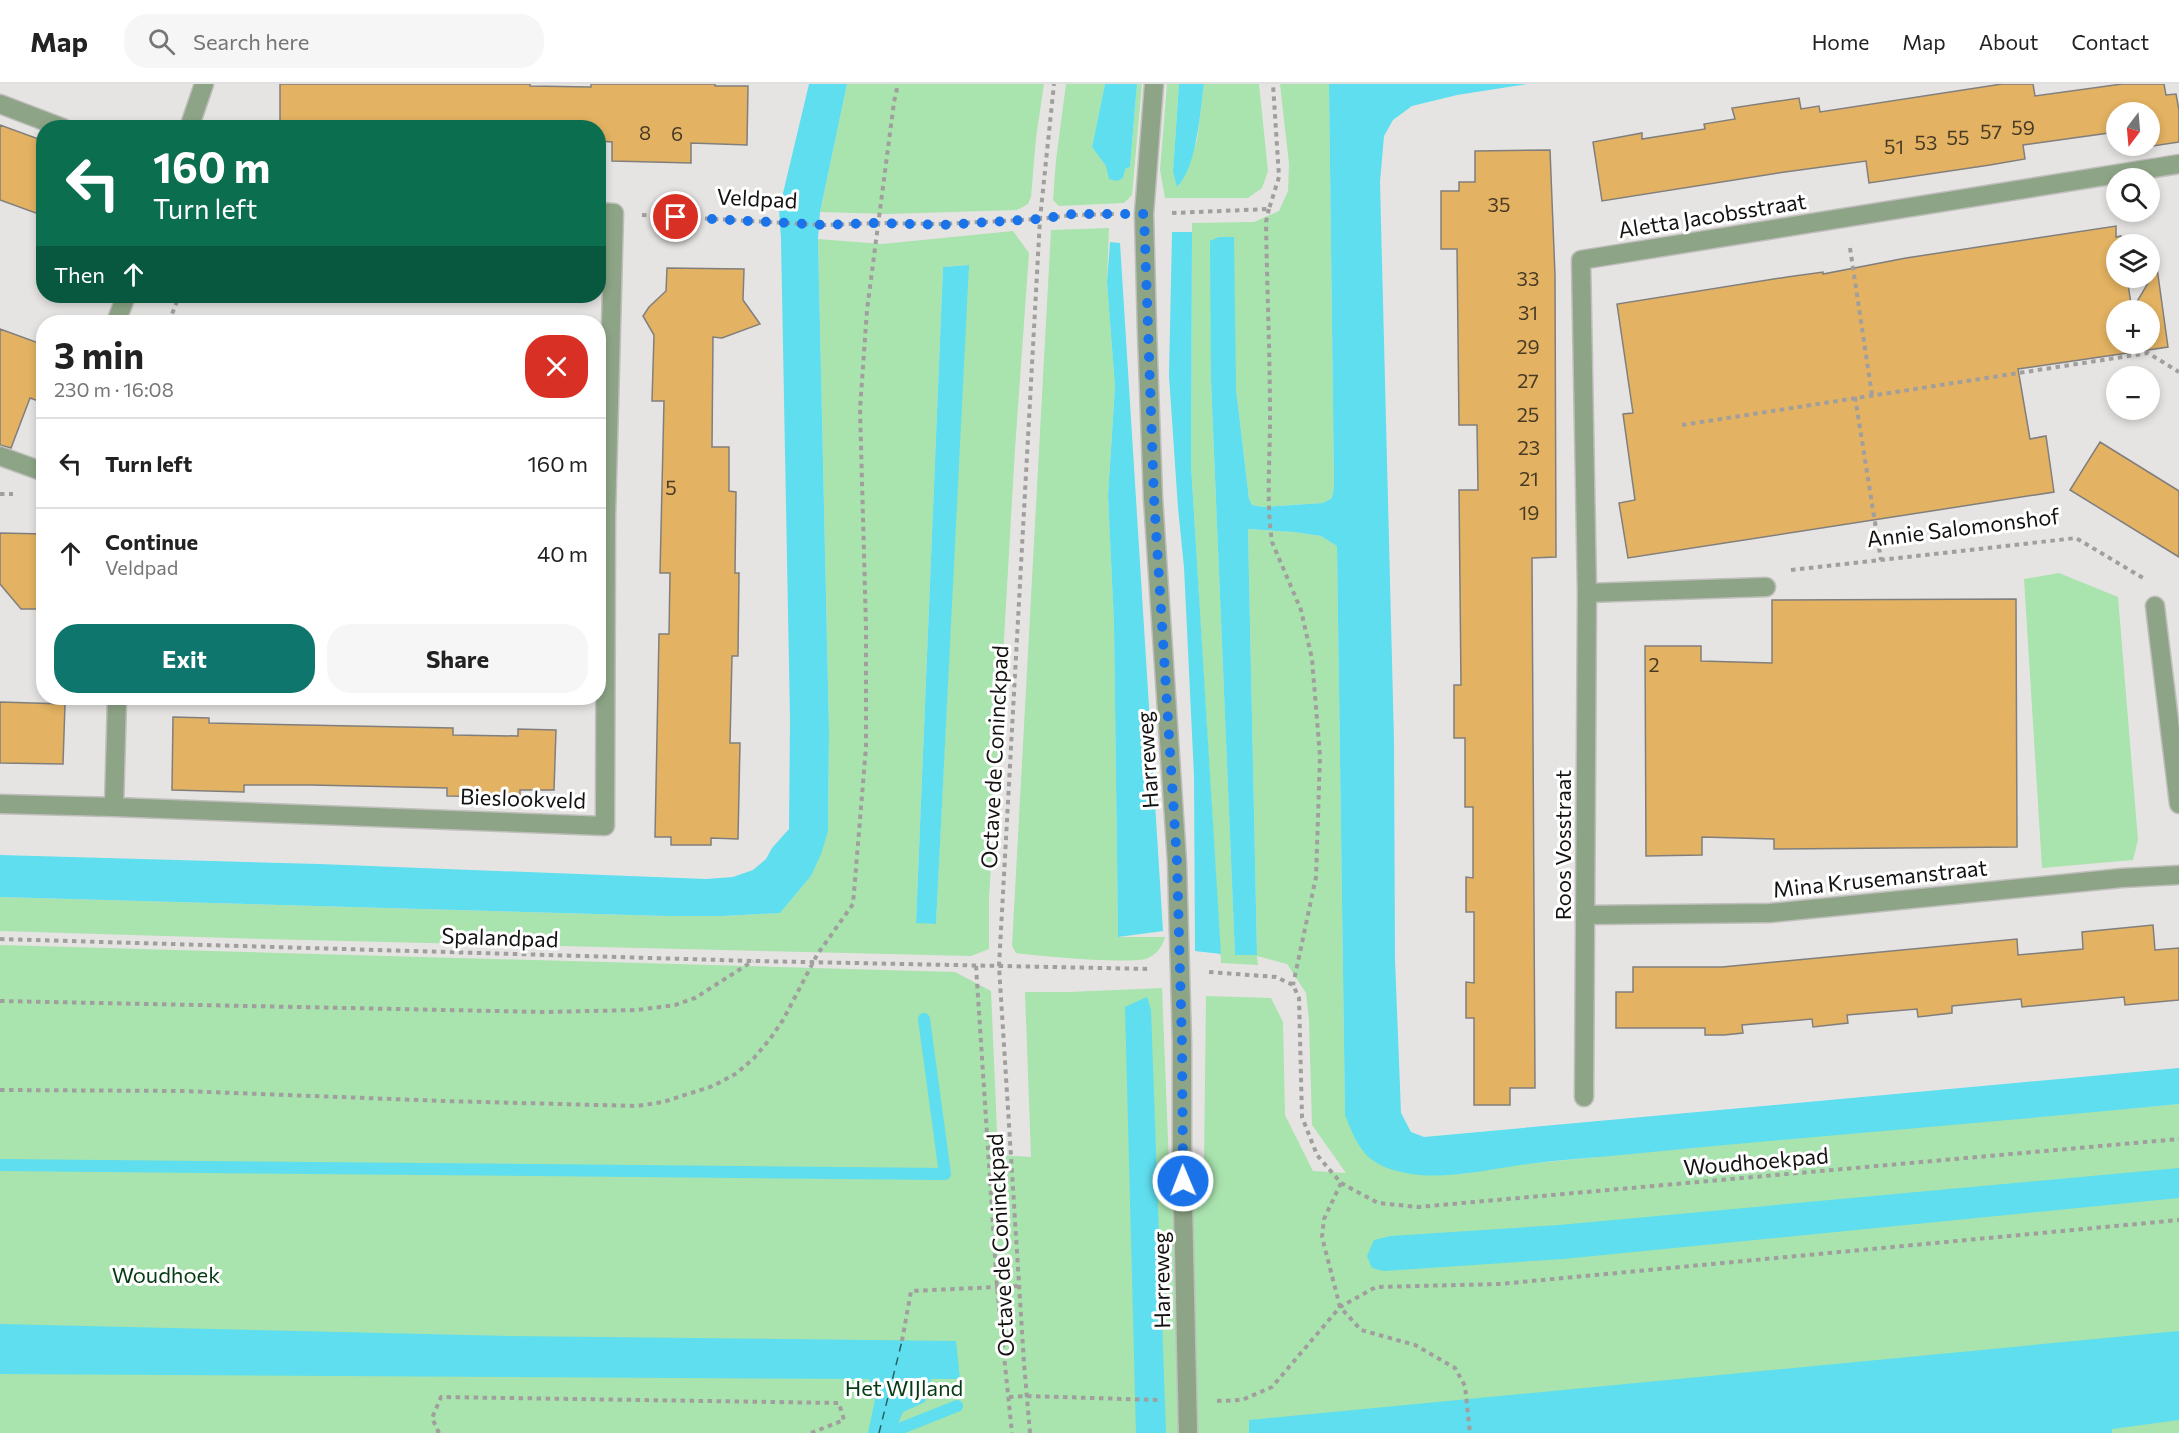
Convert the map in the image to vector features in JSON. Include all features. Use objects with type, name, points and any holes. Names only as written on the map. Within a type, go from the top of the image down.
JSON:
[{"type":"street","points":[[192,120],[204,84]]},
{"type":"street","name":"Harreweg","points":[[1154,84],[1144,214],[1154,498],[1177,862],[1188,1433]]},
{"type":"street","points":[[0,104],[42,120]]},
{"type":"street","name":"Aletta Jacobsstraat","points":[[1587,593],[1581,260],[2179,164]]},
{"type":"street","points":[[0,456],[36,469]]},
{"type":"street","points":[[1587,593],[1766,586]]},
{"type":"street","name":"Roos Vosstraat","points":[[1584,1097],[1587,593]]},
{"type":"street","points":[[2155,606],[2179,804]]},
{"type":"street","points":[[114,807],[117,705]]},
{"type":"street","name":"Bieslookveld","points":[[0,804],[605,826],[604,705]]},
{"type":"street","name":"Mina Krusemanstraat","points":[[1586,915],[1770,913],[2122,878],[2179,875]]},
{"type":"path","points":[[0,1090],[182,1091],[368,1099],[637,1106],[663,1102],[713,1086],[737,1073],[754,1058],[783,1020],[814,962],[853,904],[866,747],[867,627],[860,409],[867,310],[877,223],[898,84]]},
{"type":"path","name":"Octave de Coninckpad","points":[[1030,1433],[999,966],[1040,219],[1054,84]]},
{"type":"path","points":[[1273,84],[1280,177],[1266,222],[1271,533],[1272,542],[1301,610],[1312,658],[1320,756],[1316,877],[1293,985]]},
{"type":"path","name":"Veldpad","points":[[606,213],[824,225],[877,223],[942,225],[1040,219],[1073,214],[1144,214],[1269,209]]},
{"type":"path","points":[[1855,216],[1860,246],[1850,248],[1872,395]]},
{"type":"path","points":[[1682,425],[2148,354],[2179,372]]},
{"type":"path","points":[[1855,398],[1881,560]]},
{"type":"path","name":"Annie Salomonshof","points":[[1766,586],[1785,571],[2076,538],[2153,584],[2155,606]]},
{"type":"path","name":"Spalandpad","points":[[0,939],[999,966]]},
{"type":"path","points":[[0,1001],[532,1011],[638,1010],[675,1005],[695,998],[754,961]]},
{"type":"path","points":[[976,966],[997,1287],[1012,1433]]},
{"type":"path","name":"Woudhoekpad","points":[[1340,1307],[1322,1237],[1324,1219],[1341,1183],[1378,1203],[1418,1207],[2179,1139]]},
{"type":"path","points":[[1188,1401],[1242,1400],[1272,1387],[1340,1307],[1376,1287],[1500,1284],[2179,1220]]},
{"type":"path","points":[[902,1341],[911,1291],[1020,1286]]},
{"type":"path","points":[[1340,1307],[1361,1330],[1415,1345],[1455,1368],[1465,1386],[1470,1433]]},
{"type":"path","points":[[439,1433],[432,1418],[441,1397],[839,1403],[844,1420],[811,1433]]},
{"type":"path","points":[[1009,1397],[1160,1400]]},
{"type":"green space","points":[[847,84],[1044,84],[1031,197],[1028,204],[1017,210],[887,214],[820,212]]},
{"type":"green space","points":[[1066,84],[1105,84],[1092,147],[1106,166],[1125,169],[1130,167],[1137,84],[1142,84],[1132,195],[1124,203],[1059,206],[1053,200]]},
{"type":"green space","points":[[1167,84],[1179,84],[1173,172],[1177,186],[1197,140],[1204,84],[1259,84],[1268,171],[1262,188],[1248,198],[1165,198],[1160,170]]},
{"type":"green space","name":"Woudhoek","points":[[1280,84],[1329,84],[1334,486],[1332,498],[1323,503],[1264,507],[1252,505],[1249,499],[1236,389],[1211,381],[1235,954],[1257,955],[1248,529],[1321,536],[1337,546],[1345,1115],[1462,1174],[1516,1165],[1770,1140],[2179,1104],[2179,1433],[0,1433],[0,945],[955,972],[991,991],[998,1155],[1031,1157],[1025,992],[1162,988],[1169,1164],[1204,1166],[1206,996],[1271,998],[1283,1022],[1285,1115],[1313,1171],[1346,1173],[1312,1125],[1306,993],[1287,964],[1257,956],[1258,965],[1221,963],[1191,465],[1192,223],[1254,222],[1279,211],[1288,191],[1289,164]]},
{"type":"green space","points":[[1109,228],[1107,282],[1115,387],[1108,496],[1114,624],[1118,937],[1165,937],[1159,950],[1148,958],[1124,961],[1016,953],[1012,946],[1051,230]]},
{"type":"green space","points":[[1013,231],[1029,253],[1015,449],[989,899],[989,949],[971,956],[0,931],[0,897],[666,916],[780,913],[811,876],[828,831],[829,730],[818,239],[882,244]],"holes":[[[968,265],[936,924],[916,922],[943,267]]]},
{"type":"green space","points":[[2059,573],[2118,597],[2138,840],[2133,860],[2042,868],[2024,579]]},
{"type":"water","points":[[809,84],[847,84],[820,212],[818,239],[829,730],[828,831],[811,876],[780,913],[666,916],[0,897],[0,855],[319,864],[706,879],[733,877],[753,870],[766,859],[772,848],[789,829],[790,719],[779,210]]},
{"type":"water","points":[[1105,84],[1137,84],[1130,167],[1125,169],[1123,178],[1117,181],[1109,179],[1106,166],[1092,147]]},
{"type":"water","points":[[1179,84],[1204,84],[1193,153],[1184,178],[1177,187],[1173,172]]},
{"type":"water","points":[[1329,84],[1527,84],[1457,95],[1412,106],[1393,120],[1384,136],[1380,182],[1394,740],[1395,959],[1401,1113],[1411,1132],[1424,1137],[2179,1068],[2179,1104],[1558,1161],[1433,1176],[1392,1170],[1373,1160],[1360,1147],[1345,1115],[1337,546],[1321,536],[1248,529],[1257,955],[1235,955],[1211,381],[1210,241],[1219,237],[1234,237],[1236,389],[1249,499],[1252,505],[1264,507],[1323,503],[1332,498],[1334,486]]},
{"type":"water","points":[[1172,232],[1192,232],[1191,465],[1221,954],[1195,951],[1194,776],[1184,567],[1169,376]]},
{"type":"water","points":[[1110,242],[1120,243],[1163,931],[1118,937],[1114,624],[1108,496],[1115,387],[1107,282]]},
{"type":"water","points":[[969,265],[936,924],[916,923],[943,267]]},
{"type":"water","points":[[1147,997],[1151,1010],[1166,1433],[1136,1433],[1125,1007]]},
{"type":"water","points":[[2179,1168],[2179,1198],[1563,1259],[1384,1271],[1372,1268],[1367,1256],[1374,1240],[1391,1236],[1559,1225]]},
{"type":"water","points":[[0,1324],[509,1336],[956,1341],[960,1379],[931,1379],[925,1402],[903,1412],[894,1433],[868,1433],[875,1400],[869,1379],[0,1374]]},
{"type":"water","points":[[2179,1331],[2179,1420],[2112,1429],[2112,1433],[1249,1433],[1249,1420]]},
{"type":"building","points":[[280,84],[530,84],[530,86],[591,87],[591,84],[715,84],[715,86],[748,86],[747,145],[691,143],[691,163],[612,161],[612,142],[606,142],[606,120],[280,120]]},
{"type":"building","points":[[2002,84],[2033,84],[2035,96],[2122,84],[2164,84],[2166,95],[2176,94],[2179,110],[2179,142],[2160,145],[2160,102],[2106,102],[2106,133],[2023,145],[2025,159],[1869,183],[1866,161],[1602,201],[1593,142],[1642,133],[1642,139],[1705,129],[1704,124],[1735,119],[1732,108],[1799,98],[1801,109],[1819,106],[1820,112]]},
{"type":"building","points":[[0,125],[36,138],[36,213],[0,200]]},
{"type":"building","points":[[1550,150],[1555,275],[1556,557],[1532,558],[1535,1088],[1510,1088],[1510,1105],[1474,1105],[1474,1018],[1466,1018],[1466,982],[1474,983],[1474,912],[1466,912],[1466,877],[1473,878],[1473,807],[1465,807],[1465,738],[1454,738],[1454,685],[1461,685],[1459,490],[1478,490],[1477,425],[1459,425],[1457,249],[1441,249],[1441,191],[1459,191],[1459,182],[1475,182],[1475,151]]},
{"type":"building","points":[[2116,226],[2116,234],[2106,234],[2106,288],[2129,288],[2130,300],[2106,300],[2106,354],[2120,354],[2018,369],[2030,439],[2046,436],[2054,492],[1628,558],[1619,503],[1635,500],[1623,414],[1633,413],[1617,304],[1787,277],[1823,272],[1823,274],[1906,258]]},
{"type":"building","points":[[667,268],[744,269],[743,300],[760,324],[722,338],[713,337],[712,447],[729,447],[729,491],[736,492],[735,573],[739,573],[738,656],[732,656],[730,743],[740,743],[738,839],[711,838],[711,845],[671,845],[671,837],[655,837],[659,634],[669,634],[670,573],[660,573],[664,401],[652,401],[654,335],[643,316],[666,291]]},
{"type":"building","points":[[2145,288],[2160,288],[2168,347],[2160,348],[2160,300],[2138,300]]},
{"type":"building","points":[[0,329],[36,342],[36,400],[30,398],[11,448],[0,445]]},
{"type":"building","points":[[2100,442],[2179,491],[2179,557],[2070,490]]},
{"type":"building","points":[[0,533],[36,534],[36,609],[21,609],[0,584]]},
{"type":"building","points":[[2016,599],[2017,847],[1774,849],[1774,839],[1702,837],[1702,855],[1646,856],[1645,646],[1701,646],[1701,661],[1772,663],[1772,600]]},
{"type":"building","points":[[0,702],[65,705],[63,764],[0,763]]},
{"type":"building","points":[[173,717],[209,718],[209,723],[453,728],[453,735],[518,736],[518,729],[556,730],[554,790],[520,790],[520,797],[447,796],[447,788],[311,785],[244,785],[244,792],[172,790]]},
{"type":"building","points":[[2153,925],[2155,950],[2179,948],[2179,1000],[2125,1005],[2124,997],[2022,1007],[2021,999],[1952,1006],[1952,1013],[1918,1017],[1917,1009],[1847,1015],[1848,1023],[1813,1027],[1812,1019],[1742,1025],[1743,1033],[1724,1035],[1705,1035],[1705,1028],[1616,1028],[1616,992],[1633,992],[1633,967],[1722,967],[2017,939],[2018,955],[2083,949],[2082,932]]},
{"type":"waterway","points":[[0,1165],[945,1174],[924,1019]]},
{"type":"waterway","points":[[889,1433],[957,1406]]},
{"type":"ferry route","points":[[879,1433],[902,1341]]},
{"type":"route","points":[[676,217],[824,225],[877,223],[942,225],[1040,219],[1073,214],[1144,214],[1154,498],[1177,862],[1183,1181]]},
{"type":"park label","name":"Het WIJland","points":[[904,1387]]}]
